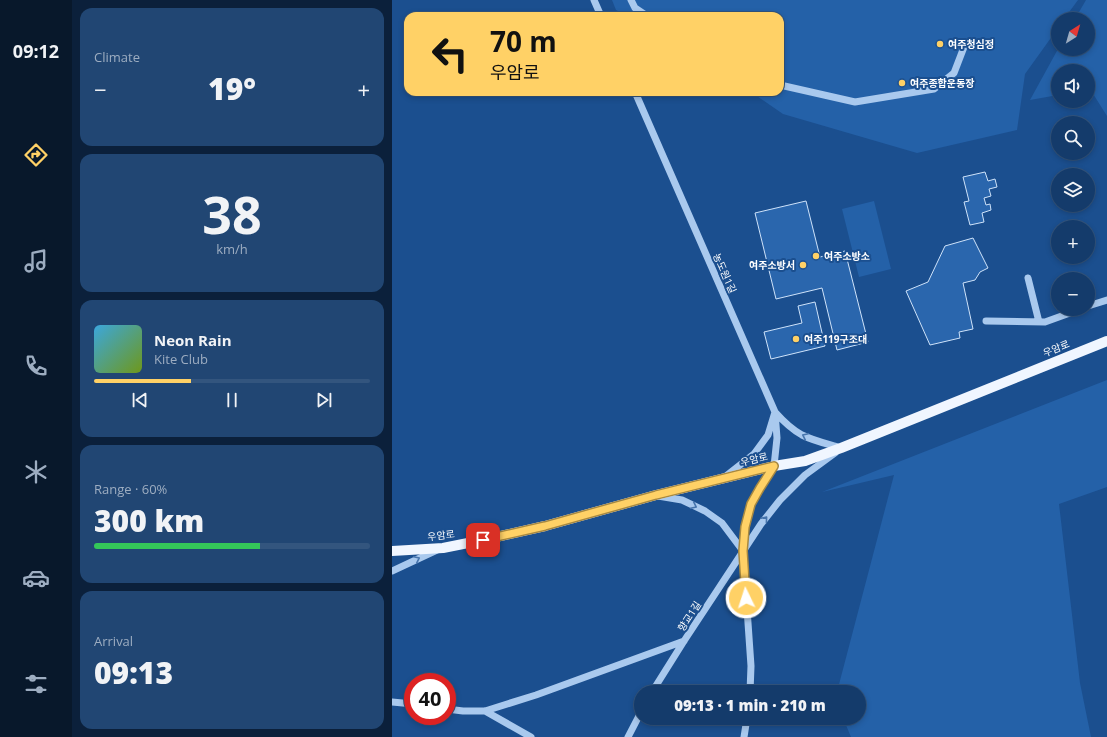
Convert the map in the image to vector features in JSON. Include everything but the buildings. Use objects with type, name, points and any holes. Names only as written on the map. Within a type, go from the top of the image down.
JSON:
[{"type":"main road","name":"우암로","points":[[392,551],[443,548],[483,540],[545,526],[656,495],[774,466],[805,461],[841,448],[1107,340]]},
{"type":"street","points":[[594,0],[599,12]]},
{"type":"street","points":[[631,0],[635,8],[641,12]]},
{"type":"street","points":[[784,86],[855,102],[934,89],[954,73],[964,47]]},
{"type":"street","name":"농도원1길","points":[[637,96],[775,412],[777,438],[774,466]]},
{"type":"street","points":[[1028,278],[1039,322]]},
{"type":"street","points":[[1095,304],[1107,300]]},
{"type":"street","points":[[986,321],[1045,322],[1062,316]]},
{"type":"street","points":[[722,479],[754,454],[768,435],[775,412],[790,427],[803,435],[841,448]]},
{"type":"street","points":[[656,495],[682,500],[705,511],[722,523],[743,551],[760,524],[780,500],[805,475],[841,448]]},
{"type":"street","name":"향교1길","points":[[750,685],[751,666],[743,551],[745,527],[751,504],[774,466]]},
{"type":"street","points":[[392,571],[443,548]]},
{"type":"street","name":"향교1길","points":[[656,685],[743,551]]},
{"type":"street","points":[[456,710],[485,710],[536,695],[684,641]]},
{"type":"street","points":[[392,702],[404,703]]},
{"type":"street","points":[[485,710],[531,737]]},
{"type":"street","points":[[628,737],[634,725]]},
{"type":"street","points":[[744,737],[746,725]]},
{"type":"shaded area","name":"여주종합운동장","points":[[612,0],[1078,0],[1069,12],[1051,12],[1051,38],[1025,74],[1017,130],[917,153],[783,114],[757,96],[784,96],[784,12],[620,12],[616,10]]},
{"type":"shaded area","points":[[1086,0],[1107,0],[1107,116],[1095,97],[1095,64],[1051,64],[1051,96],[1030,100],[1054,56],[1095,56],[1095,12],[1079,12]]},
{"type":"shaded area","points":[[874,201],[891,269],[859,277],[842,209]]},
{"type":"shaded area","points":[[1107,380],[1107,487],[1059,504],[1080,683],[1091,737],[851,737],[846,725],[866,725],[866,685],[839,685],[894,475],[822,492]]},
{"type":"place","name":"여주청심정","points":[[940,44]]},
{"type":"place","name":"여주종합운동장","points":[[902,83]]},
{"type":"place","name":"여주소방소","points":[[816,256]]},
{"type":"place","name":"여주소방서","points":[[803,265]]},
{"type":"place","name":"여주119구조대","points":[[796,339]]},
{"type":"route","points":[[483,540],[545,526],[656,495],[774,466],[751,504],[745,527],[743,551],[746,598]]}]
